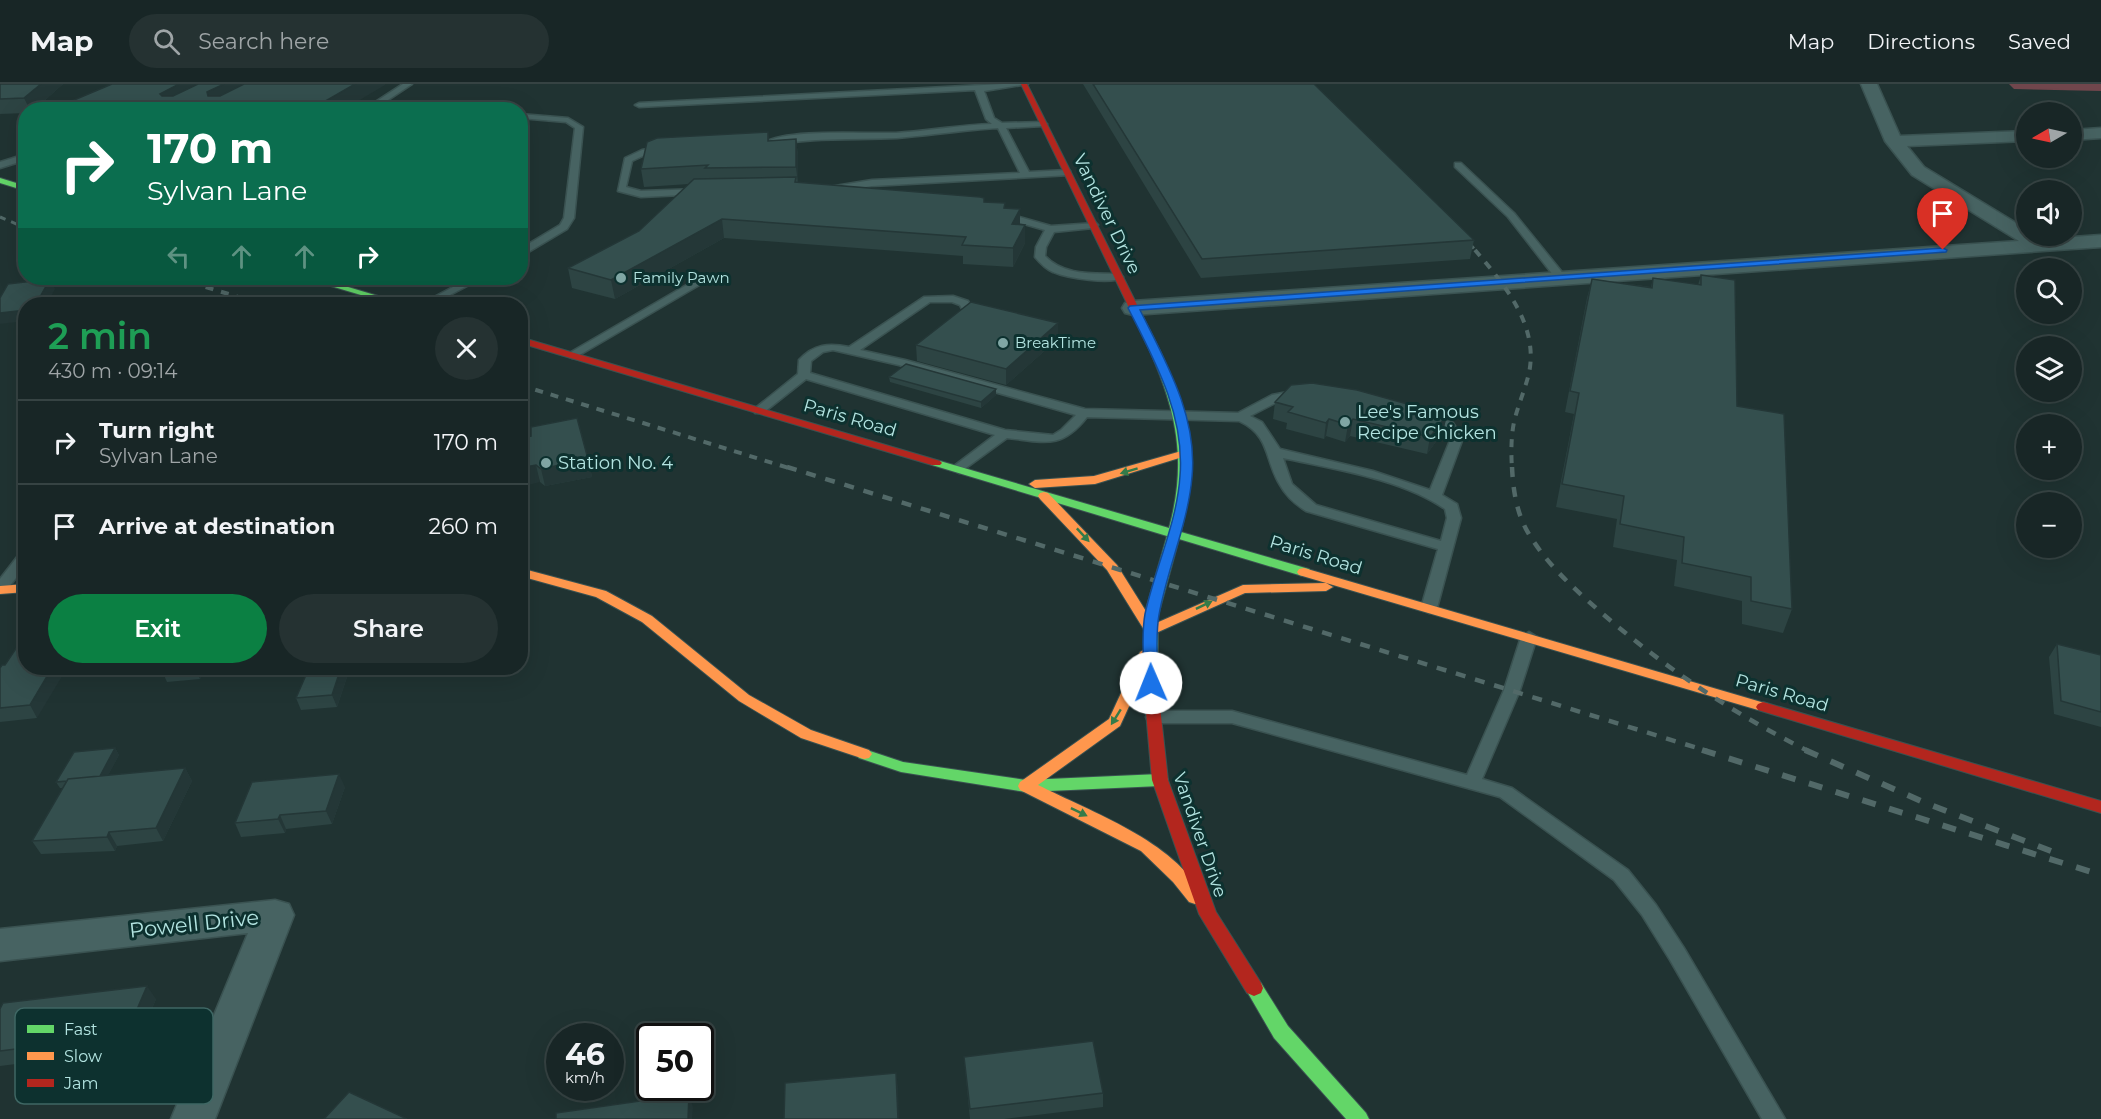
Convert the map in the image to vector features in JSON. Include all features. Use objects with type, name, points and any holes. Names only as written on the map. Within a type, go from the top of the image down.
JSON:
[{"type":"main road","name":"Vandiver Drive","points":[[1024,84],[1173,388],[1180,415],[1186,477],[1175,532],[1151,616],[1150,645],[1160,780],[1208,914],[1281,1032],[1359,1119]]},
{"type":"main road","points":[[0,180],[18,186]]},
{"type":"main road","points":[[334,285],[376,297]]},
{"type":"main road","name":"Paris Road","points":[[528,342],[2101,807]]},
{"type":"main road","points":[[1016,485],[1095,480],[1185,453]]},
{"type":"main road","points":[[1042,494],[1068,518],[1112,568],[1151,630],[1243,589],[1355,586]]},
{"type":"main road","points":[[528,574],[601,594],[647,619],[744,698],[806,734],[901,767],[1026,786],[1160,780]]},
{"type":"main road","points":[[0,589],[18,588]]},
{"type":"main road","points":[[1026,786],[1115,723],[1150,645]]},
{"type":"main road","points":[[1026,786],[1147,847],[1179,877],[1208,914]]},
{"type":"street","points":[[1869,84],[1894,141],[1918,171],[2016,231]]},
{"type":"street","points":[[2082,135],[2101,134]]},
{"type":"street","points":[[1894,141],[2016,136]]},
{"type":"street","points":[[2082,242],[2101,241]]},
{"type":"street","points":[[1133,308],[2016,246]]},
{"type":"street","name":"Powell Drive","points":[[0,945],[275,915],[213,1069]]},
{"type":"street","name":"Powell Drive","points":[[193,1119],[199,1104]]},
{"type":"lane","points":[[380,102],[408,84]]},
{"type":"lane","points":[[639,105],[1024,84]]},
{"type":"lane","points":[[983,87],[979,89],[990,119],[1001,126],[1026,175]]},
{"type":"lane","points":[[528,117],[568,120],[579,127],[569,218],[564,227],[528,249]]},
{"type":"lane","points":[[759,144],[800,138],[898,135],[1044,124]]},
{"type":"lane","points":[[680,148],[645,152],[628,160],[621,189],[641,194],[706,191]]},
{"type":"lane","points":[[0,165],[18,159]]},
{"type":"lane","points":[[1458,165],[1511,215],[1561,278]]},
{"type":"lane","points":[[823,190],[872,183],[1067,172]]},
{"type":"lane","points":[[988,211],[1051,229],[1093,225]]},
{"type":"lane","points":[[1051,229],[1041,247],[1040,257],[1046,265],[1058,271],[1078,275],[1118,277]]},
{"type":"lane","points":[[572,355],[701,281]]},
{"type":"lane","points":[[440,297],[463,285]]},
{"type":"lane","points":[[852,350],[928,299],[953,299],[968,307],[969,312],[946,329]]},
{"type":"lane","points":[[759,410],[804,375],[805,360],[820,349],[833,347],[906,359],[1084,413],[1240,417],[1258,425],[1275,452],[1279,473],[1296,499],[1311,508],[1446,547]]},
{"type":"lane","points":[[804,375],[1004,434],[1047,440],[1064,436],[1084,413]]},
{"type":"lane","points":[[1240,417],[1260,404],[1275,398],[1295,393],[1311,394]]},
{"type":"lane","points":[[1412,413],[1439,421],[1455,432],[1454,450],[1435,495]]},
{"type":"lane","points":[[959,469],[1004,434]]},
{"type":"lane","points":[[1275,452],[1435,495],[1452,507],[1454,518],[1429,608]]},
{"type":"lane","points":[[0,589],[18,565]]},
{"type":"lane","points":[[1472,783],[1512,690],[1529,637]]},
{"type":"lane","points":[[1154,717],[1232,717],[1506,792],[1621,875],[1649,910],[1677,954],[1774,1119]]},
{"type":"shaded area","points":[[2009,84],[2101,84],[2101,91],[2014,89]]},
{"type":"building","points":[[0,84],[41,84],[24,98],[0,99]]},
{"type":"building","points":[[112,84],[179,84],[160,94],[173,96],[198,84],[224,84],[207,92],[208,96],[220,96],[244,84],[355,84],[324,102],[69,102]]},
{"type":"building","points":[[1093,84],[1314,84],[1474,240],[1202,259]]},
{"type":"building","points":[[768,132],[768,141],[796,139],[796,167],[705,168],[708,165],[641,169],[647,142],[657,138]]},
{"type":"building","points":[[796,177],[795,182],[980,197],[984,198],[984,202],[1005,203],[1004,208],[1020,209],[1012,224],[1025,225],[1013,248],[962,245],[966,237],[722,219],[611,280],[568,268],[639,231],[694,179]]},
{"type":"building","points":[[1701,275],[1735,280],[1737,406],[1784,414],[1792,609],[1751,601],[1751,577],[1682,563],[1684,537],[1620,524],[1624,496],[1562,484],[1579,393],[1570,391],[1592,279],[1652,288],[1653,278],[1701,285]]},
{"type":"building","points":[[8,284],[47,285],[40,297],[18,297],[18,311],[0,313],[0,298]]},
{"type":"building","points":[[971,302],[1058,323],[1006,369],[916,345]]},
{"type":"building","points":[[906,364],[996,389],[981,402],[889,377]]},
{"type":"building","points":[[1312,383],[1357,390],[1447,415],[1430,437],[1353,419],[1348,425],[1329,419],[1326,423],[1288,412],[1293,407],[1275,402],[1291,385]]},
{"type":"building","points":[[577,418],[588,459],[541,469],[536,465],[528,466],[528,437],[531,436],[531,427]]},
{"type":"building","points":[[2057,644],[2101,655],[2101,712],[2061,701]]},
{"type":"building","points":[[18,646],[18,675],[48,675],[30,705],[0,708],[0,668],[5,665]]},
{"type":"building","points":[[306,675],[339,675],[332,695],[296,698]]},
{"type":"building","points":[[115,748],[100,776],[56,782],[74,752]]},
{"type":"building","points":[[185,768],[156,828],[109,832],[107,837],[32,841],[68,779]]},
{"type":"building","points":[[339,774],[326,811],[280,815],[278,819],[235,823],[252,782]]},
{"type":"building","points":[[147,986],[138,1008],[15,1008],[15,1049],[0,1051],[0,1009],[3,1003]]},
{"type":"building","points":[[1093,1041],[1103,1093],[970,1109],[964,1057]]},
{"type":"building","points":[[896,1073],[898,1119],[784,1119],[785,1083]]},
{"type":"building","points":[[349,1092],[407,1119],[324,1119]]},
{"type":"building","points":[[640,1101],[689,1101],[688,1119],[556,1119],[556,1113]]},
{"type":"railway","points":[[0,217],[18,225]]},
{"type":"railway","points":[[1462,235],[1476,251]]},
{"type":"railway","points":[[1475,250],[1517,306],[1529,338],[1531,355],[1529,373],[1512,433],[1512,467]]},
{"type":"railway","points":[[198,285],[239,297]]},
{"type":"railway","points":[[528,387],[792,469]]},
{"type":"railway","points":[[787,467],[1707,751]]},
{"type":"railway","points":[[1512,467],[1516,499],[1526,529],[1549,562],[1576,590],[1671,668],[1724,704],[1808,751]]},
{"type":"railway","points":[[1702,750],[2101,875]]},
{"type":"railway","points":[[1805,750],[1928,804],[2056,853]]},
{"type":"traffic: fast","points":[[0,180],[18,186]]},
{"type":"traffic: fast","points":[[334,285],[376,297]]},
{"type":"traffic: fast","points":[[1151,689],[1151,616],[1178,519],[1185,470],[1181,424],[1167,377],[1155,351]]},
{"type":"traffic: fast","points":[[936,463],[1304,572]]},
{"type":"traffic: fast","points":[[864,754],[901,767],[1026,786],[1160,780]]},
{"type":"traffic: fast","points":[[1254,988],[1281,1032],[1359,1119]]},
{"type":"traffic: slow","points":[[1035,484],[1095,480],[1185,453]]},
{"type":"traffic: slow","points":[[1044,496],[1112,568],[1151,630],[1243,589],[1326,587]]},
{"type":"traffic: slow","points":[[1304,572],[1763,707]]},
{"type":"traffic: slow","points":[[528,574],[601,594],[647,619],[744,698],[806,734],[864,754]]},
{"type":"traffic: slow","points":[[0,590],[18,589]]},
{"type":"traffic: slow","points":[[1026,786],[1115,722],[1147,652]]},
{"type":"traffic: slow","points":[[1030,788],[1147,847],[1179,877],[1195,897]]},
{"type":"traffic: jam","points":[[1024,84],[1155,351]]},
{"type":"traffic: jam","points":[[528,342],[936,463]]},
{"type":"traffic: jam","points":[[1151,689],[1160,780],[1208,914],[1254,988]]},
{"type":"traffic: jam","points":[[1763,707],[2101,807]]},
{"type":"place","name":"Family Pawn","points":[[621,278]]},
{"type":"place","name":"BreakTime","points":[[1003,343]]},
{"type":"place","name":"Lee's Famous Recipe Chicken","points":[[1345,422]]},
{"type":"place","name":"Station No. 4","points":[[546,463]]},
{"type":"route","points":[[1151,683],[1151,616],[1175,532],[1186,477],[1184,432],[1173,388],[1133,308],[1943,250]]}]
